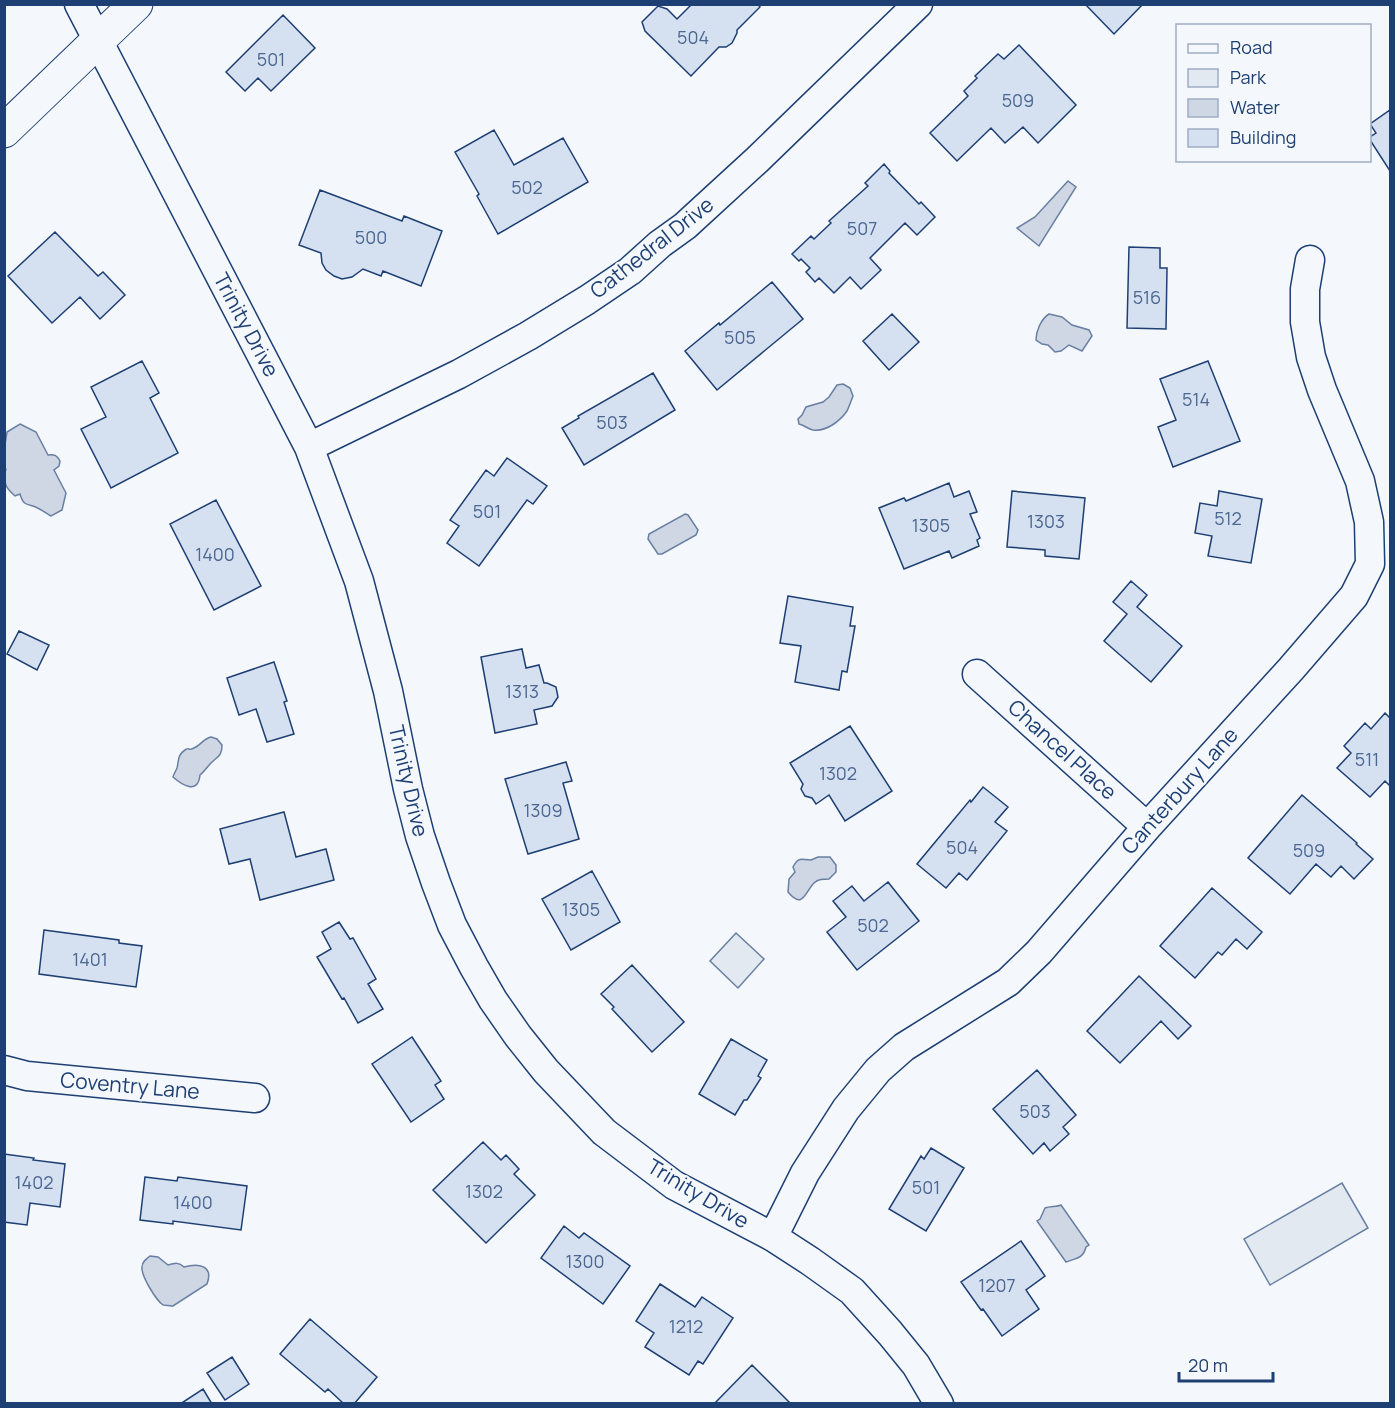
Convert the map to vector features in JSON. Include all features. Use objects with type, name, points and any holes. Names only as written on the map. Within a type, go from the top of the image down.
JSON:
[{"type":"main road","points":[[4,131],[136,4]]},
{"type":"street","name":"Trinity Drive","points":[[79,4],[309,447],[359,581],[388,691],[420,836],[452,925],[493,999],[518,1036],[546,1071],[604,1132],[674,1185],[773,1237],[852,1291],[916,1365],[939,1404]]},
{"type":"street","name":"Cathedral Drive","points":[[309,447],[459,374],[528,336],[630,271],[660,244],[685,226],[757,160],[918,4]]},
{"type":"street","name":"Canterbury Lane","points":[[773,1237],[805,1173],[846,1109],[878,1070],[904,1047],[1008,982],[1039,952],[1354,596],[1370,564],[1369,522],[1360,481],[1322,390],[1311,357],[1305,322],[1305,289],[1310,260]]},
{"type":"street","name":"Chancel Place","points":[[977,674],[1148,827]]},
{"type":"street","name":"Coventry Lane","points":[[4,1070],[27,1076],[255,1098]]},
{"type":"green space","points":[[736,933],[764,959],[738,988],[710,961]]},
{"type":"green space","points":[[1342,1183],[1368,1228],[1270,1285],[1244,1239]]},
{"type":"water","points":[[1068,181],[1076,187],[1039,246],[1017,228],[1035,217]]},
{"type":"water","points":[[1049,314],[1062,317],[1072,325],[1089,330],[1092,336],[1082,351],[1069,345],[1055,352],[1048,345],[1036,340],[1039,325]]},
{"type":"water","points":[[843,384],[850,388],[853,396],[847,411],[841,418],[828,428],[818,430],[799,424],[798,419],[806,407],[823,402],[837,385]]},
{"type":"water","points":[[20,424],[36,432],[48,455],[55,455],[60,461],[59,466],[54,470],[66,493],[62,510],[51,516],[25,503],[20,494],[15,496],[6,485],[7,432]]},
{"type":"water","points":[[685,514],[698,530],[696,535],[658,554],[648,539],[649,534]]},
{"type":"water","points":[[211,737],[217,739],[222,745],[221,751],[200,775],[196,785],[193,787],[185,785],[173,777],[182,752],[196,747]]},
{"type":"water","points":[[818,857],[830,857],[836,865],[836,872],[829,879],[816,882],[803,898],[793,897],[788,892],[789,879],[795,872],[793,867],[799,860],[811,860]]},
{"type":"water","points":[[1061,1205],[1089,1245],[1081,1256],[1066,1262],[1037,1221],[1045,1208]]},
{"type":"water","points":[[150,1256],[158,1257],[168,1265],[177,1263],[184,1267],[194,1265],[203,1267],[208,1273],[207,1284],[173,1306],[163,1305],[150,1288],[142,1271],[143,1264]]},
{"type":"building","points":[[692,4],[758,4],[760,7],[737,30],[732,43],[726,47],[719,47],[691,76],[645,31],[642,22],[658,6],[667,9],[677,19]]},
{"type":"building","points":[[1085,4],[1143,4],[1114,34]]},
{"type":"building","points":[[283,15],[315,48],[271,91],[258,78],[245,91],[226,72]]},
{"type":"building","points":[[1019,45],[1076,105],[1038,143],[1023,127],[1005,143],[991,128],[957,161],[930,133],[968,96],[964,91],[977,78],[975,76],[998,54],[1004,59]]},
{"type":"building","points":[[1390,110],[1390,171],[1371,142],[1371,136],[1376,133],[1371,123]]},
{"type":"building","points":[[494,130],[514,165],[563,138],[588,182],[498,234],[455,152]]},
{"type":"building","points":[[884,164],[890,171],[889,173],[935,217],[917,235],[905,223],[870,258],[881,270],[861,289],[850,277],[834,293],[819,278],[815,282],[806,272],[810,268],[792,254],[811,236],[814,239],[831,223],[829,221],[868,186],[865,183]]},
{"type":"building","points":[[320,190],[402,221],[404,216],[442,231],[421,286],[383,271],[381,276],[363,269],[352,277],[342,279],[326,270],[322,263],[321,253],[299,245]]},
{"type":"building","points":[[55,232],[98,276],[103,272],[125,295],[100,319],[80,297],[52,323],[8,276]]},
{"type":"building","points":[[1129,247],[1160,248],[1160,268],[1167,268],[1166,329],[1127,328]]},
{"type":"building","points":[[772,282],[803,319],[717,390],[685,351]]},
{"type":"building","points":[[892,314],[919,342],[889,370],[863,341]]},
{"type":"building","points":[[142,361],[159,393],[150,398],[178,453],[111,488],[81,429],[106,417],[91,387]]},
{"type":"building","points":[[1208,361],[1240,441],[1173,467],[1158,427],[1176,420],[1160,379]]},
{"type":"building","points":[[653,373],[675,410],[584,465],[562,428],[579,418],[578,416]]},
{"type":"building","points":[[507,458],[547,486],[533,504],[527,500],[479,566],[447,543],[459,526],[450,520],[486,470],[494,476]]},
{"type":"building","points":[[949,483],[954,497],[969,491],[977,512],[970,514],[980,538],[977,540],[979,546],[952,558],[949,551],[904,569],[879,508],[904,498],[906,501]]},
{"type":"building","points":[[1012,491],[1085,498],[1079,559],[1045,556],[1045,550],[1007,547]]},
{"type":"building","points":[[1219,491],[1262,499],[1251,563],[1208,556],[1212,536],[1195,533],[1200,503],[1217,506]]},
{"type":"building","points":[[216,500],[261,586],[214,610],[170,524]]},
{"type":"building","points":[[1131,581],[1147,595],[1137,607],[1182,646],[1151,682],[1104,641],[1127,614],[1113,602]]},
{"type":"building","points":[[788,596],[853,607],[850,626],[855,626],[847,672],[842,671],[839,690],[795,682],[801,646],[780,643]]},
{"type":"building","points":[[19,631],[49,645],[37,670],[7,654]]},
{"type":"building","points":[[522,649],[526,668],[539,665],[544,683],[556,687],[558,697],[552,706],[534,710],[537,724],[495,733],[481,657]]},
{"type":"building","points":[[274,662],[287,701],[284,702],[294,734],[267,742],[256,709],[239,715],[227,678]]},
{"type":"building","points":[[1385,713],[1390,718],[1390,786],[1385,781],[1370,797],[1337,768],[1351,753],[1344,746],[1365,723],[1371,729]]},
{"type":"building","points":[[850,726],[892,791],[845,821],[829,795],[816,804],[812,798],[805,796],[801,789],[803,784],[790,763]]},
{"type":"building","points":[[566,762],[572,781],[563,783],[579,839],[528,854],[505,779]]},
{"type":"building","points":[[983,787],[1008,807],[995,822],[1007,831],[967,880],[959,873],[946,888],[917,864]]},
{"type":"building","points":[[1302,795],[1373,859],[1354,879],[1341,866],[1331,877],[1316,864],[1290,894],[1248,858]]},
{"type":"building","points":[[284,812],[296,857],[326,849],[334,880],[260,900],[250,859],[229,864],[220,829]]},
{"type":"building","points":[[592,871],[620,922],[571,950],[542,899]]},
{"type":"building","points":[[888,882],[919,921],[857,970],[827,932],[846,917],[833,901],[852,886],[864,901]]},
{"type":"building","points":[[1212,888],[1262,932],[1247,949],[1236,939],[1222,955],[1218,952],[1195,978],[1160,946]]},
{"type":"building","points":[[339,922],[350,939],[353,938],[376,979],[368,984],[383,1009],[358,1023],[317,957],[331,949],[322,932]]},
{"type":"building","points":[[44,930],[119,940],[119,943],[142,946],[136,987],[39,974]]},
{"type":"building","points":[[632,965],[684,1022],[652,1052],[601,994]]},
{"type":"building","points":[[1139,976],[1191,1026],[1178,1039],[1161,1021],[1120,1063],[1087,1031]]},
{"type":"building","points":[[412,1037],[441,1081],[435,1085],[444,1099],[411,1122],[372,1064]]},
{"type":"building","points":[[731,1039],[767,1060],[758,1076],[761,1078],[735,1115],[699,1094]]},
{"type":"building","points":[[1037,1070],[1076,1115],[1063,1127],[1069,1134],[1050,1151],[1044,1143],[1033,1154],[993,1109]]},
{"type":"building","points":[[483,1142],[501,1160],[506,1155],[519,1169],[514,1174],[535,1195],[486,1243],[433,1190]]},
{"type":"building","points":[[931,1148],[964,1168],[926,1231],[889,1209],[921,1156],[924,1159]]},
{"type":"building","points":[[4,1154],[65,1164],[60,1207],[30,1203],[27,1225],[4,1222]]},
{"type":"building","points":[[145,1177],[177,1181],[178,1177],[247,1186],[241,1230],[173,1221],[173,1224],[140,1220]]},
{"type":"building","points":[[564,1226],[579,1238],[584,1233],[630,1266],[603,1304],[541,1258]]},
{"type":"building","points":[[1021,1241],[1045,1276],[1026,1290],[1039,1309],[1002,1336],[961,1282]]},
{"type":"building","points":[[660,1284],[695,1307],[702,1297],[733,1318],[703,1364],[698,1361],[689,1375],[645,1347],[654,1333],[636,1321]]},
{"type":"building","points":[[310,1319],[377,1377],[354,1404],[344,1404],[328,1389],[325,1392],[280,1354]]},
{"type":"building","points":[[232,1357],[249,1384],[225,1400],[207,1373]]},
{"type":"building","points":[[752,1365],[791,1404],[714,1404]]},
{"type":"building","points":[[203,1389],[212,1404],[180,1404]]}]
